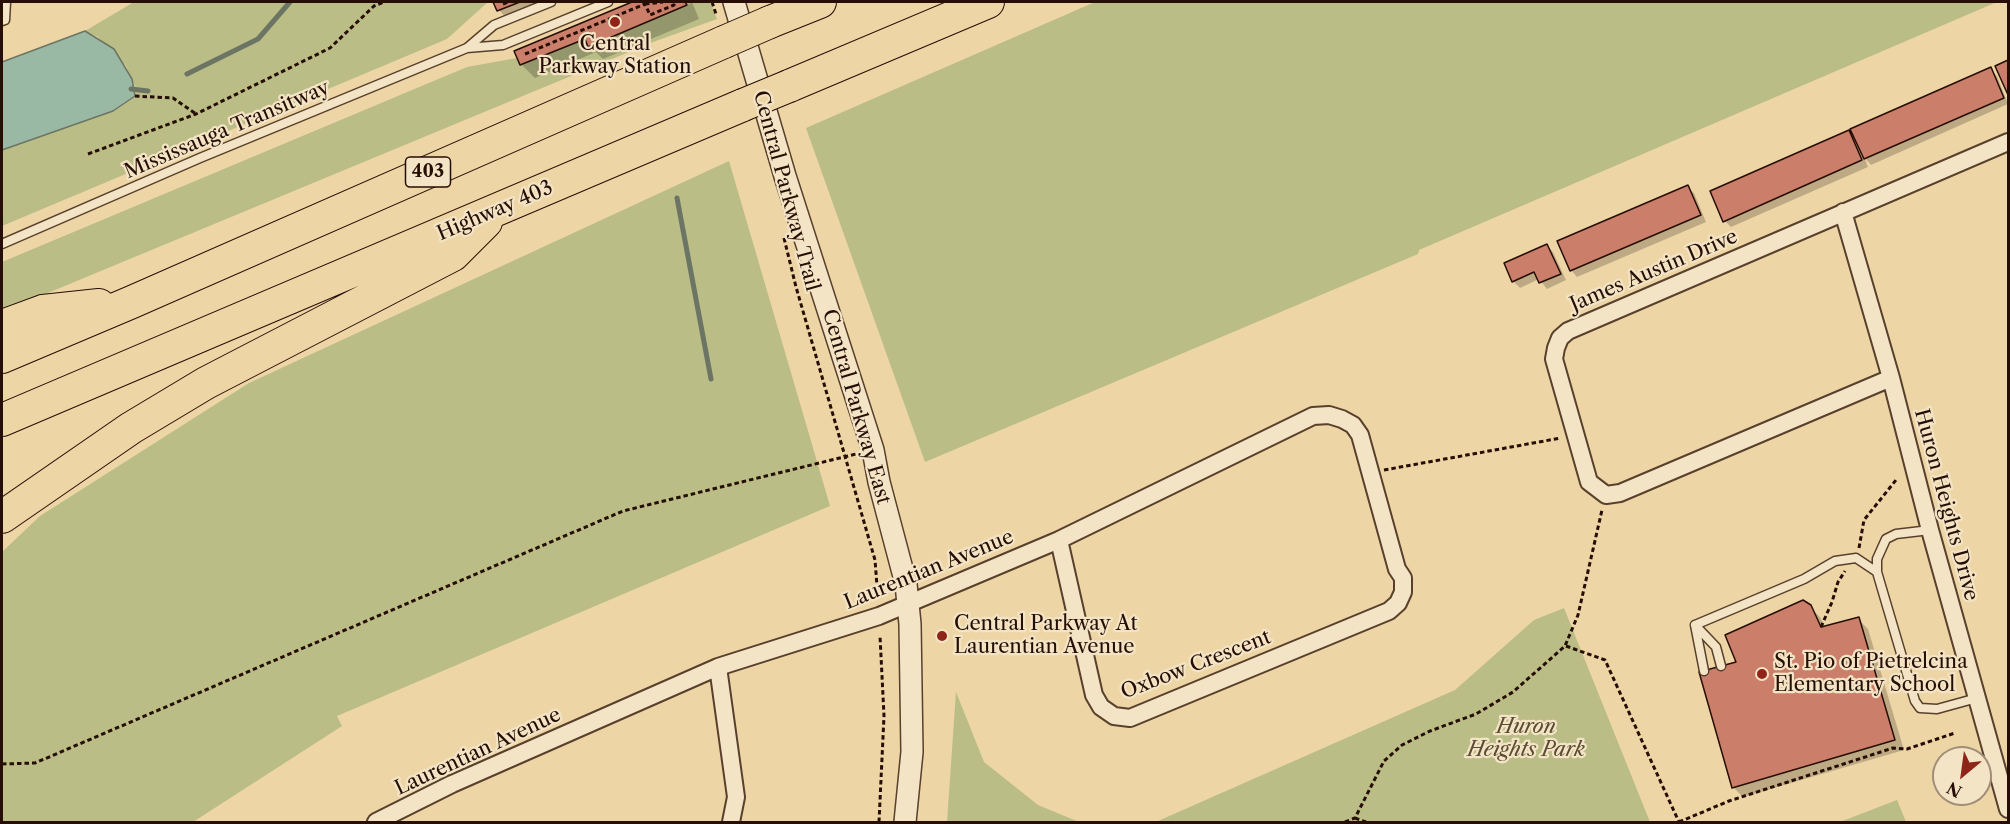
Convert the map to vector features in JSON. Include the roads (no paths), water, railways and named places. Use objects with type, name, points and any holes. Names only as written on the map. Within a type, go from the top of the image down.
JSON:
[{"type":"highway","name":"403","points":[[2,357],[132,302],[720,28],[770,22],[820,2]]},
{"type":"highway","name":"Highway 403","points":[[2,420],[988,2]]},
{"type":"highway","points":[[2,517],[131,428],[206,383],[453,255],[500,209]]},
{"type":"highway","points":[[2,326],[43,311],[132,302]]},
{"type":"street","name":"Central Parkway East","points":[[734,2],[785,176],[873,450],[879,482],[906,584],[910,624],[912,752],[905,822]]},
{"type":"street","name":"James Austin Drive","points":[[1891,378],[1620,493],[1606,495],[1589,482],[1554,359],[1560,338],[1568,330],[2008,142]]},
{"type":"street","name":"Huron Heights Drive","points":[[1843,212],[1891,378],[1930,530],[2008,809]]},
{"type":"street","name":"Laurentian Avenue","points":[[376,822],[452,784],[718,667],[879,615],[1059,540],[1313,416],[1329,415],[1342,419],[1353,426],[1360,435],[1398,569]]},
{"type":"street","name":"Oxbow Crescent","points":[[1059,540],[1095,695],[1101,706],[1114,716],[1130,718],[1389,611],[1398,603],[1403,592],[1398,569]]},
{"type":"street","points":[[718,667],[735,797],[730,822]]},
{"type":"lane","points":[[2,21],[6,2]]},
{"type":"lane","name":"Mississauga Transitway","points":[[467,48],[494,25],[551,2]]},
{"type":"lane","name":"Mississauga Transitway","points":[[2,244],[200,158],[467,48],[503,45],[609,2]]},
{"type":"lane","points":[[1930,530],[1896,534],[1886,539],[1877,559],[1877,572],[1915,701],[1920,708],[1936,709],[1977,698]]},
{"type":"lane","points":[[1695,625],[1804,579],[1835,561],[1856,558],[1877,572]]},
{"type":"lane","points":[[1695,625],[1716,647],[1721,666]]},
{"type":"lane","points":[[1695,625],[1704,671]]},
{"type":"waterway","points":[[187,74],[258,39],[290,2]]},
{"type":"waterway","points":[[131,89],[148,91]]},
{"type":"waterway","points":[[677,198],[711,379]]},
{"type":"place","name":"Central Parkway Station","points":[[615,22]]},
{"type":"place","name":"Central Parkway At Laurentian Avenue","points":[[942,636]]},
{"type":"place","name":"St. Pio of Pietrelcina Elementary School","points":[[1762,674]]},
{"type":"park label","name":"Huron Heights Park","points":[[1526,738]]}]
